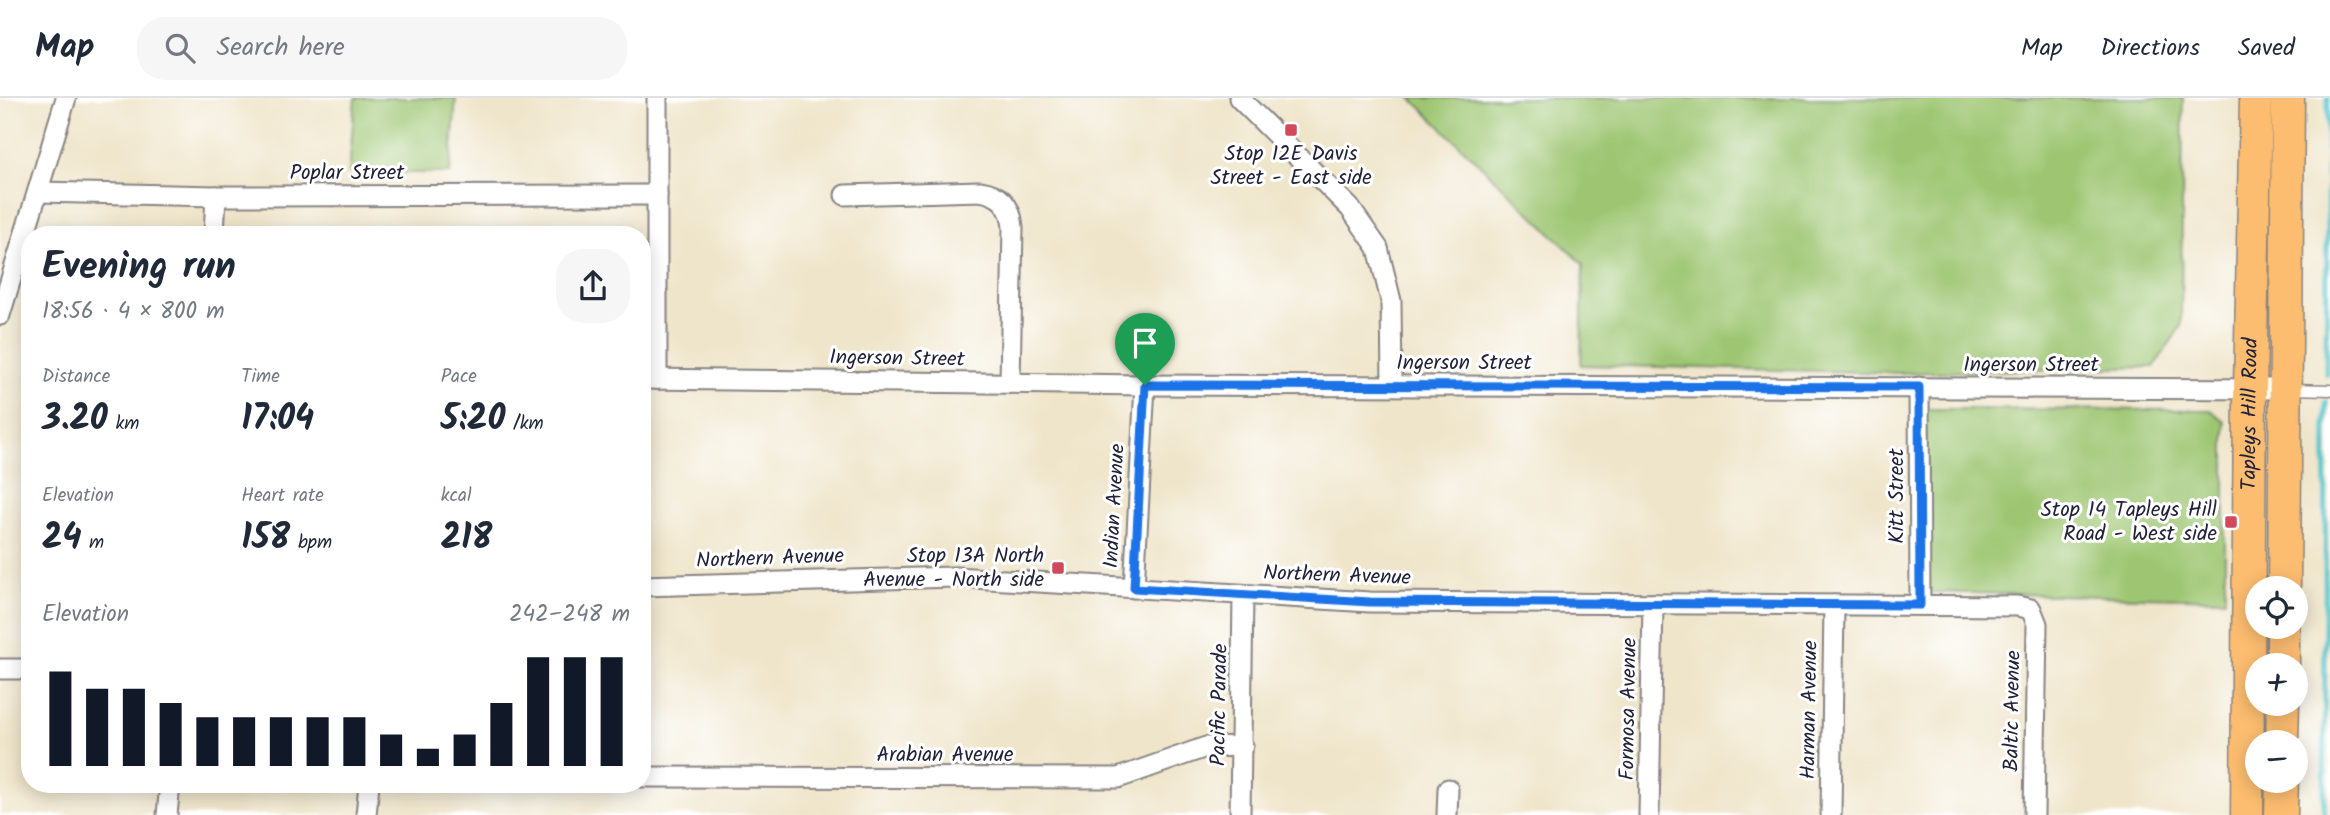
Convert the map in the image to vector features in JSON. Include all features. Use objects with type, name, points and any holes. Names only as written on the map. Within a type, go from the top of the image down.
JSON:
[{"type":"main road","name":"Tapleys Hill Road","points":[[2247,815],[2250,389],[2256,98]]},
{"type":"main road","name":"Tapleys Hill Road","points":[[2284,576],[2288,98]]},
{"type":"main road","points":[[2281,815],[2282,793]]},
{"type":"street","points":[[27,226],[66,98]]},
{"type":"street","points":[[651,353],[657,195],[657,98]]},
{"type":"street","points":[[1239,98],[1350,208],[1378,248],[1391,301],[1392,385]]},
{"type":"street","points":[[845,195],[980,191],[996,196],[1008,207],[1013,227],[1010,383]]},
{"type":"street","name":"Poplar Street","points":[[38,192],[216,196],[657,195]]},
{"type":"street","points":[[214,226],[216,196]]},
{"type":"street","points":[[0,315],[21,247]]},
{"type":"street","name":"Ingerson Street","points":[[651,379],[1145,385],[2286,389]]},
{"type":"street","name":"Indian Avenue","points":[[1134,588],[1145,385]]},
{"type":"street","name":"Kitt Street","points":[[1919,387],[1920,605]]},
{"type":"street","name":"Northern Avenue","points":[[651,586],[954,577],[1370,602],[2017,606],[2031,609]]},
{"type":"street","name":"Pacific Parade","points":[[1240,815],[1243,594]]},
{"type":"street","name":"Formosa Avenue","points":[[1649,815],[1653,604]]},
{"type":"street","name":"Harman Avenue","points":[[1831,815],[1834,605]]},
{"type":"street","name":"Baltic Avenue","points":[[2031,609],[2037,624],[2034,815]]},
{"type":"street","points":[[0,669],[21,668]]},
{"type":"street","name":"Arabian Avenue","points":[[651,777],[1118,778],[1206,747],[1243,746]]},
{"type":"street","points":[[1447,815],[1448,789]]},
{"type":"street","points":[[167,815],[169,793]]},
{"type":"street","points":[[366,815],[368,793]]},
{"type":"lane","points":[[2286,389],[2330,390]]},
{"type":"green space","points":[[355,98],[456,98],[450,173],[349,173]]},
{"type":"green space","points":[[1411,98],[2183,98],[2181,326],[2154,367],[1899,373],[1581,365],[1583,264]]},
{"type":"green space","points":[[1925,409],[2211,410],[2225,422],[2225,599],[1928,592]]},
{"type":"waterway","points":[[2326,374],[2328,98]]},
{"type":"waterway","points":[[2324,815],[2326,402]]},
{"type":"place","name":"Stop 12E Davis Street - East side","points":[[1291,130]]},
{"type":"place","name":"Stop 14 Tapleys Hill Road - West side","points":[[2231,522]]},
{"type":"place","name":"Stop 13A North Avenue - North side","points":[[1058,568]]},
{"type":"route","points":[[1145,385],[1919,387],[1920,605],[1370,602],[1134,588],[1145,385]]}]
